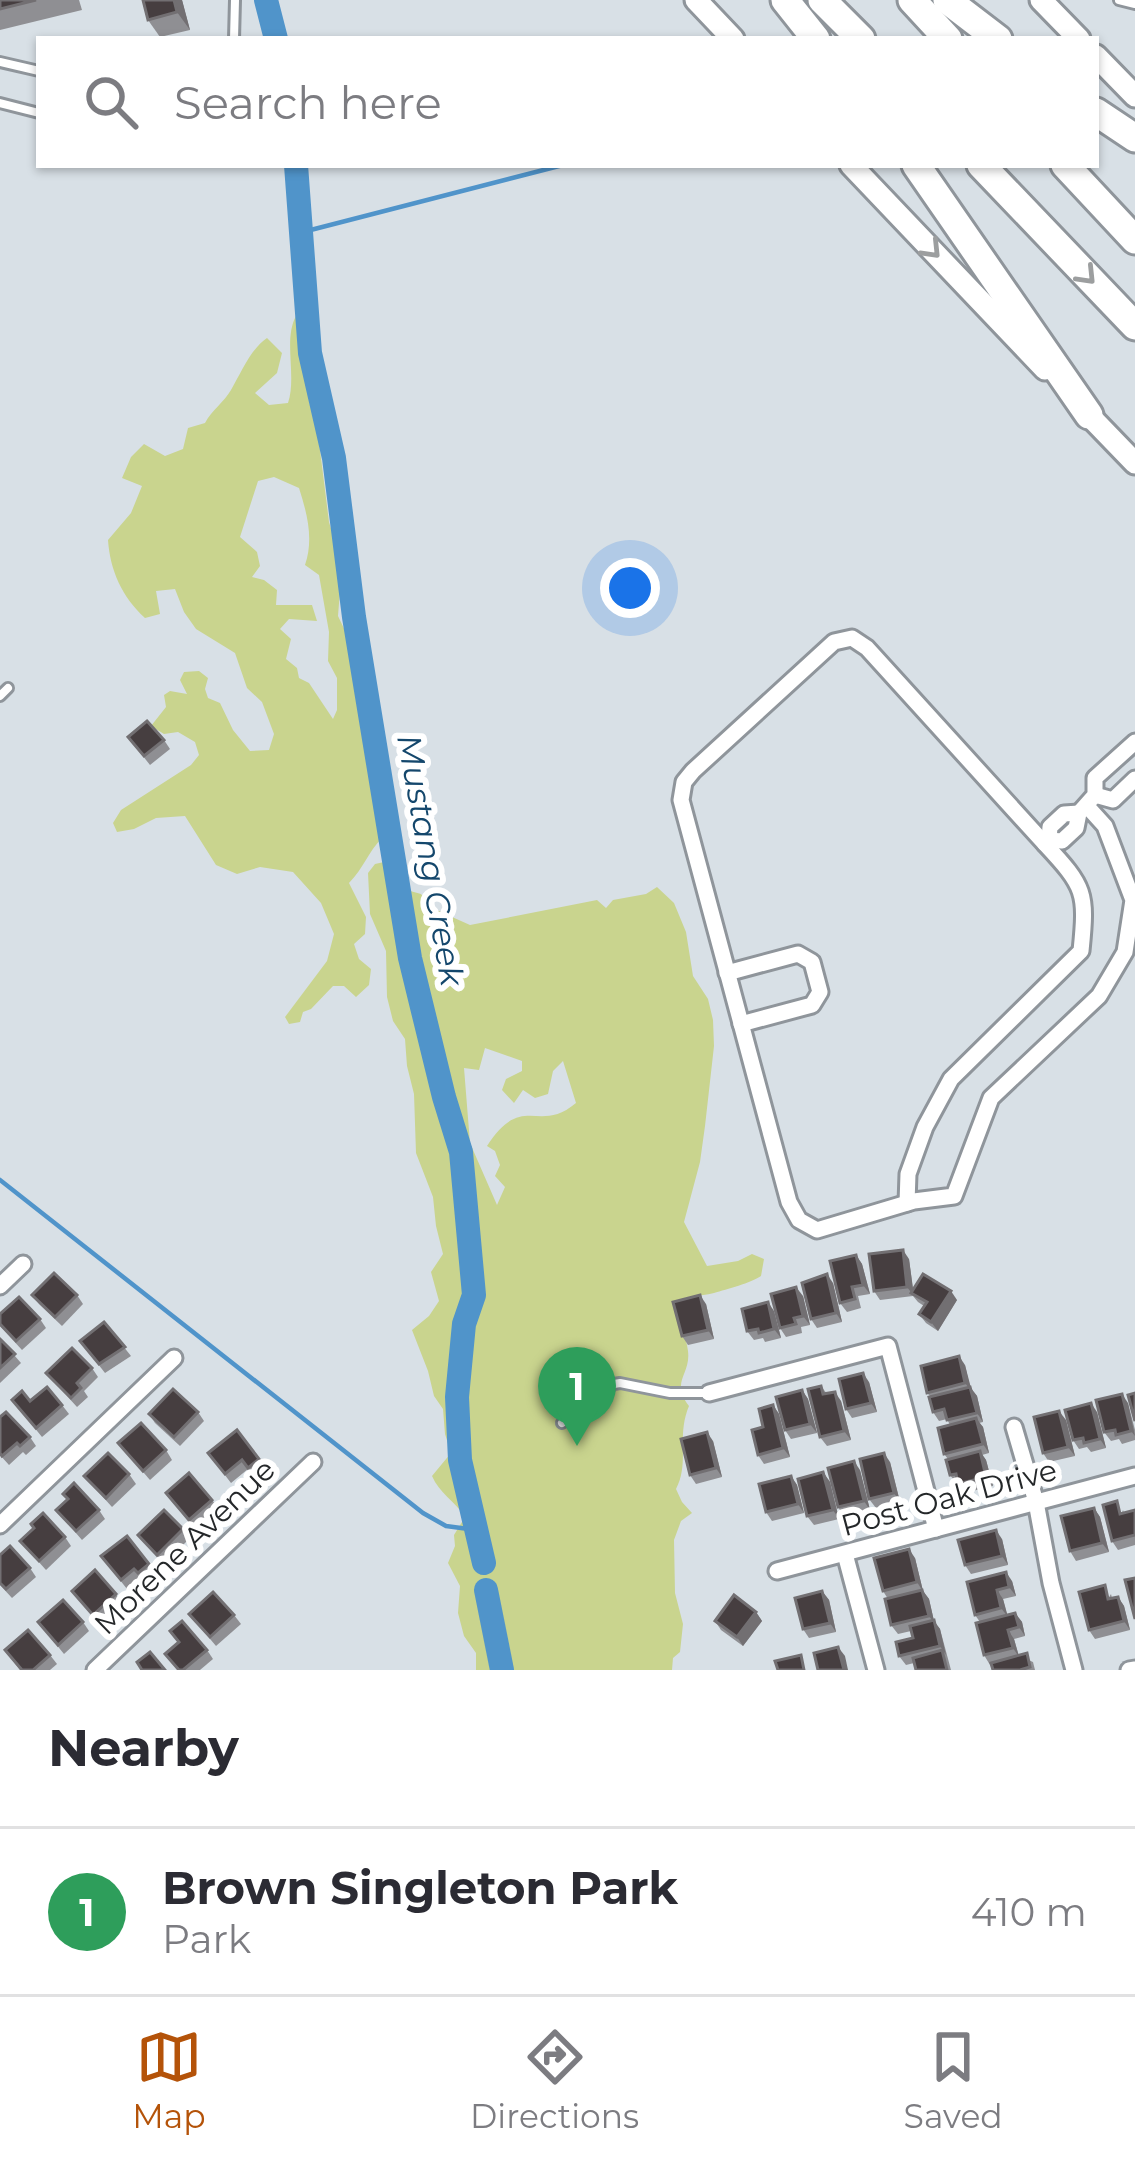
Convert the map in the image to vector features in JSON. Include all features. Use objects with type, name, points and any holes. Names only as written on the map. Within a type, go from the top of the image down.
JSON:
[{"type":"highway","points":[[785,0],[814,36]]},
{"type":"highway","points":[[823,0],[857,36]]},
{"type":"highway","points":[[912,0],[945,36]]},
{"type":"highway","points":[[947,0],[994,36]]},
{"type":"highway","points":[[1099,114],[1135,138]]},
{"type":"highway","points":[[918,168],[1089,415]]},
{"type":"highway","points":[[984,168],[1135,326]]},
{"type":"highway","points":[[1068,168],[1135,240]]},
{"type":"main road","points":[[696,0],[730,36]]},
{"type":"main road","points":[[1041,0],[1076,36]]},
{"type":"main road","points":[[1099,59],[1135,96]]},
{"type":"main road","points":[[854,168],[1135,463]]},
{"type":"street","points":[[908,1203],[908,1174],[925,1126],[951,1079],[1081,951],[1085,912],[1077,878],[853,638],[834,642],[684,782],[681,800],[789,1202],[800,1220],[817,1230],[908,1203],[954,1196],[991,1098],[1099,996],[1125,952],[1132,900],[1105,826],[1087,804]]},
{"type":"street","points":[[1047,842],[1063,841],[1076,828],[1095,778],[1135,742]]},
{"type":"street","points":[[1087,804],[1113,800],[1135,779]]},
{"type":"street","points":[[728,973],[798,954],[812,962],[820,992],[812,1005],[741,1024]]},
{"type":"street","points":[[0,1286],[23,1264]]},
{"type":"street","points":[[710,1393],[888,1346],[936,1529]]},
{"type":"street","points":[[0,1525],[174,1358]]},
{"type":"street","points":[[1014,1426],[1074,1670]]},
{"type":"street","name":"Morene Avenue","points":[[95,1670],[313,1462]]},
{"type":"street","name":"Post Oak Drive","points":[[777,1571],[1135,1477]]},
{"type":"street","points":[[845,1554],[876,1670]]},
{"type":"lane","points":[[234,36],[235,0]]},
{"type":"lane","points":[[1119,0],[1135,4]]},
{"type":"lane","points":[[0,62],[36,70]]},
{"type":"lane","points":[[0,103],[36,111]]},
{"type":"lane","points":[[562,1424],[614,1384],[670,1393],[710,1393]]},
{"type":"green space","points":[[296,316],[303,331],[309,402],[317,426],[329,522],[342,565],[338,616],[372,687],[384,727],[369,758],[383,837],[349,883],[366,917],[365,934],[354,944],[359,959],[371,969],[369,985],[356,997],[344,986],[333,986],[303,1012],[300,1022],[289,1024],[285,1017],[327,961],[334,934],[321,903],[293,872],[260,867],[237,874],[216,865],[185,816],[156,818],[117,832],[113,823],[121,810],[199,755],[195,742],[151,726],[166,707],[164,695],[170,691],[187,694],[180,680],[184,672],[199,671],[208,678],[208,698],[220,703],[250,751],[269,750],[274,734],[262,702],[247,688],[235,653],[196,629],[175,589],[156,591],[160,614],[145,618],[137,610],[119,582],[108,540],[131,513],[142,486],[122,478],[131,457],[144,444],[165,456],[183,449],[188,428],[205,423],[267,338],[282,353],[277,373],[255,393],[269,405],[288,403]],"holes":[[[274,477],[299,488],[309,536],[305,565],[319,575],[329,632],[328,661],[337,678],[333,719],[286,659],[291,639],[280,629],[289,619],[317,621],[312,605],[276,605],[277,590],[252,577],[260,566],[257,552],[240,537],[258,481]]]},
{"type":"green space","points":[[384,862],[392,868],[396,887],[421,894],[432,908],[470,925],[597,900],[606,908],[613,900],[657,887],[674,903],[686,932],[693,976],[708,999],[714,1046],[700,1162],[684,1222],[707,1266],[752,1254],[764,1259],[757,1279],[675,1303],[688,1351],[681,1390],[689,1406],[676,1489],[692,1513],[681,1521],[674,1540],[675,1593],[683,1624],[672,1670],[476,1670],[476,1653],[464,1636],[458,1613],[460,1586],[448,1563],[454,1535],[465,1517],[432,1476],[451,1453],[443,1409],[434,1396],[412,1330],[439,1301],[431,1272],[443,1254],[433,1197],[416,1153],[414,1094],[405,1039],[393,1021],[386,951],[370,914],[368,873]],"holes":[[[485,1048],[522,1061],[522,1071],[506,1079],[502,1090],[514,1103],[523,1090],[535,1098],[548,1094],[553,1071],[563,1061],[576,1103],[563,1112],[511,1121],[487,1146],[495,1151],[500,1165],[495,1176],[505,1187],[497,1205],[470,1143],[464,1068],[479,1070]]]},
{"type":"building","points":[[0,0],[36,0],[0,9]]},
{"type":"building","points":[[143,0],[174,0],[177,12],[148,20]]},
{"type":"building","points":[[147,721],[164,740],[144,756],[128,737]]},
{"type":"building","points":[[903,1250],[907,1287],[874,1291],[869,1254]]},
{"type":"building","points":[[856,1255],[863,1285],[852,1287],[855,1299],[840,1303],[830,1261]]},
{"type":"building","points":[[54,1273],[77,1295],[55,1317],[32,1295]]},
{"type":"building","points":[[827,1274],[836,1313],[811,1319],[802,1283]]},
{"type":"building","points":[[923,1274],[951,1291],[931,1322],[919,1314],[927,1302],[911,1293]]},
{"type":"building","points":[[796,1287],[803,1316],[794,1318],[796,1324],[780,1328],[771,1294]]},
{"type":"building","points":[[700,1295],[708,1330],[682,1336],[673,1302]]},
{"type":"building","points":[[19,1297],[40,1319],[16,1341],[0,1324],[0,1314]]},
{"type":"building","points":[[768,1302],[774,1329],[747,1331],[742,1309]]},
{"type":"building","points":[[104,1322],[125,1347],[99,1364],[80,1341]]},
{"type":"building","points":[[0,1339],[15,1354],[0,1368]]},
{"type":"building","points":[[72,1348],[92,1368],[77,1383],[81,1388],[71,1398],[46,1373]]},
{"type":"building","points":[[959,1356],[965,1383],[927,1393],[921,1366]]},
{"type":"building","points":[[863,1373],[871,1403],[846,1409],[839,1379]]},
{"type":"building","points":[[821,1386],[823,1394],[835,1392],[844,1431],[820,1437],[808,1389]]},
{"type":"building","points":[[47,1387],[62,1405],[36,1428],[12,1400],[22,1391],[30,1401]]},
{"type":"building","points":[[970,1387],[977,1413],[947,1420],[944,1409],[933,1412],[929,1397]]},
{"type":"building","points":[[173,1389],[198,1412],[174,1437],[149,1414]]},
{"type":"building","points":[[802,1390],[810,1424],[785,1430],[776,1397]]},
{"type":"building","points":[[1135,1393],[1135,1421],[1128,1395]]},
{"type":"building","points":[[1122,1394],[1131,1431],[1104,1432],[1096,1400]]},
{"type":"building","points":[[1091,1403],[1100,1439],[1073,1440],[1065,1410]]},
{"type":"building","points":[[773,1405],[783,1448],[758,1455],[752,1430],[763,1427],[759,1409]]},
{"type":"building","points":[[1059,1411],[1068,1447],[1043,1453],[1034,1417]]},
{"type":"building","points":[[6,1412],[30,1437],[2,1456],[0,1417]]},
{"type":"building","points":[[976,1418],[983,1444],[944,1454],[938,1428]]},
{"type":"building","points":[[141,1423],[166,1450],[143,1471],[118,1443]]},
{"type":"building","points":[[237,1430],[259,1459],[248,1468],[242,1460],[225,1474],[208,1453]]},
{"type":"building","points":[[707,1432],[716,1468],[690,1475],[681,1439]]},
{"type":"building","points":[[980,1451],[986,1477],[958,1484],[946,1460]]},
{"type":"building","points":[[108,1453],[129,1474],[106,1498],[84,1476]]},
{"type":"building","points":[[884,1453],[894,1493],[869,1499],[860,1459]]},
{"type":"building","points":[[854,1461],[864,1501],[838,1507],[828,1468]]},
{"type":"building","points":[[823,1472],[833,1510],[807,1516],[798,1479]]},
{"type":"building","points":[[189,1473],[212,1500],[189,1520],[166,1493]]},
{"type":"building","points":[[791,1476],[798,1504],[766,1512],[759,1484]]},
{"type":"building","points":[[74,1483],[99,1510],[76,1531],[56,1510],[68,1499],[63,1494]]},
{"type":"building","points":[[1117,1501],[1120,1514],[1135,1510],[1135,1535],[1112,1541],[1103,1505]]},
{"type":"building","points":[[1094,1508],[1102,1543],[1070,1551],[1061,1516]]},
{"type":"building","points":[[164,1510],[183,1529],[157,1555],[138,1535]]},
{"type":"building","points":[[43,1513],[65,1537],[39,1561],[20,1541]]},
{"type":"building","points":[[996,1530],[1002,1556],[965,1565],[958,1540]]},
{"type":"building","points":[[127,1536],[149,1564],[121,1580],[101,1556]]},
{"type":"building","points":[[10,1546],[30,1568],[6,1589],[0,1583],[0,1555]]},
{"type":"building","points":[[909,1549],[917,1582],[883,1591],[874,1558]]},
{"type":"building","points":[[95,1570],[116,1594],[93,1615],[72,1591]]},
{"type":"building","points":[[1006,1572],[1009,1587],[997,1590],[1001,1608],[975,1615],[967,1582]]},
{"type":"building","points":[[1135,1578],[1135,1619],[1125,1580]]},
{"type":"building","points":[[1105,1585],[1108,1599],[1118,1597],[1124,1621],[1089,1630],[1079,1592]]},
{"type":"building","points":[[922,1590],[929,1616],[891,1625],[885,1599]]},
{"type":"building","points":[[822,1591],[830,1623],[803,1629],[795,1598]]},
{"type":"building","points":[[213,1592],[234,1615],[210,1637],[189,1614]]},
{"type":"building","points":[[734,1595],[756,1612],[737,1637],[715,1621]]},
{"type":"building","points":[[63,1600],[83,1622],[58,1645],[38,1622]]},
{"type":"building","points":[[1015,1613],[1019,1627],[1008,1630],[1013,1648],[984,1655],[976,1623]]},
{"type":"building","points":[[934,1620],[940,1646],[899,1656],[896,1642],[913,1638],[910,1626]]},
{"type":"building","points":[[182,1621],[207,1650],[179,1670],[165,1654],[179,1642],[170,1631]]},
{"type":"building","points":[[28,1630],[50,1655],[33,1670],[22,1670],[5,1650]]},
{"type":"building","points":[[838,1647],[844,1670],[818,1670],[814,1653]]},
{"type":"building","points":[[942,1650],[947,1670],[916,1670],[913,1658]]},
{"type":"building","points":[[150,1652],[165,1670],[142,1670],[137,1662]]},
{"type":"building","points":[[1027,1653],[1030,1667],[993,1670],[991,1663]]},
{"type":"building","points":[[801,1655],[804,1670],[778,1670],[775,1661]]},
{"type":"waterway","name":"Mustang Creek","points":[[266,0],[275,36]]},
{"type":"waterway","name":"Mustang Creek","points":[[296,168],[310,353],[334,458],[354,617],[410,958],[461,1152],[474,1295],[464,1324],[457,1397],[460,1460],[484,1563]]},
{"type":"waterway","points":[[299,233],[551,168]]},
{"type":"waterway","points":[[0,1180],[423,1513],[446,1526],[476,1530]]},
{"type":"waterway","name":"Mustang Creek","points":[[486,1590],[502,1670]]},
{"type":"place","name":"Brown Singleton Park","points":[[577,1446]]}]
